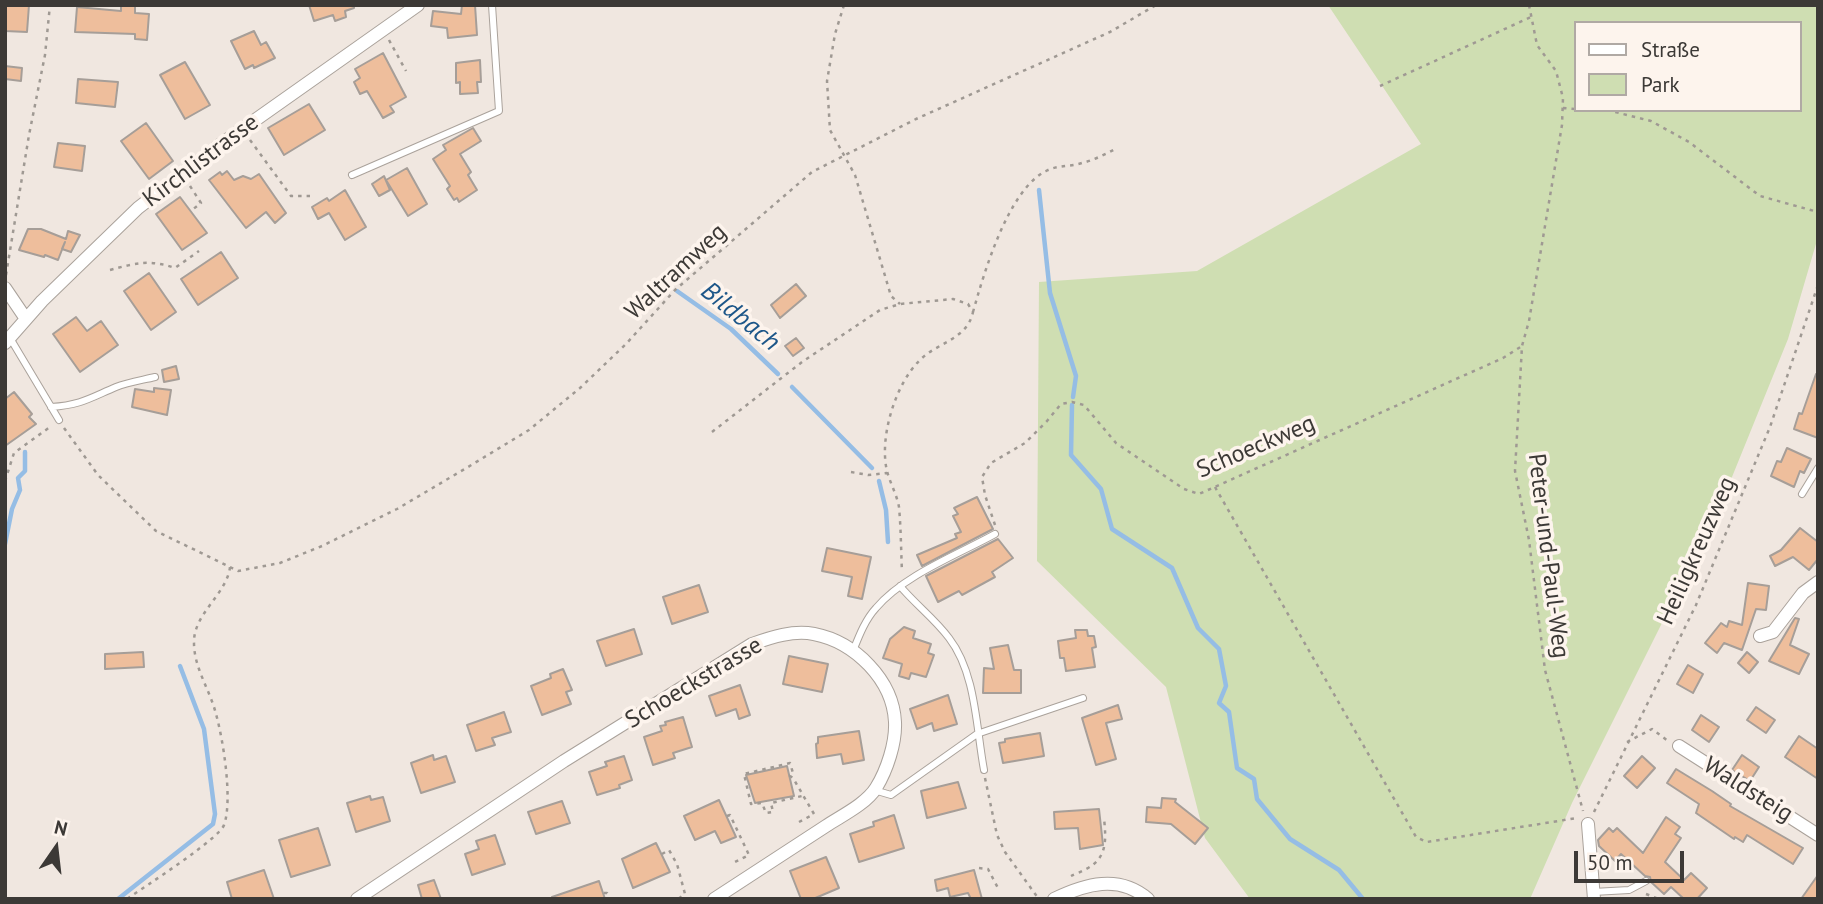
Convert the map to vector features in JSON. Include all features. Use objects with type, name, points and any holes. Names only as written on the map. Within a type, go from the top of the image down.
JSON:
[{"type":"street","name":"Kirchlistrasse","points":[[8,340],[120,224],[242,129],[418,5]]},
{"type":"street","points":[[5,288],[26,319]]},
{"type":"street","points":[[1760,636],[1773,632],[1803,593],[1818,582]]},
{"type":"street","name":"Schoeckstrasse","points":[[357,899],[564,761],[752,644],[774,636],[814,634],[853,650],[874,669],[889,695],[895,723],[888,762],[874,790],[841,816],[714,899]]},
{"type":"street","name":"Waldsteig","points":[[1679,746],[1818,835]]},
{"type":"street","points":[[1586,820],[1593,895]]},
{"type":"street","points":[[1055,899],[1094,884],[1114,883],[1130,888],[1148,899]]},
{"type":"lane","points":[[352,175],[499,111],[492,5]]},
{"type":"lane","points":[[8,340],[59,420]]},
{"type":"lane","points":[[51,407],[75,405],[94,399],[117,386],[155,377]]},
{"type":"lane","points":[[1802,494],[1818,468]]},
{"type":"lane","points":[[853,650],[863,626],[876,608],[900,586],[995,534]]},
{"type":"lane","points":[[900,586],[943,631],[958,653],[971,693],[984,770]]},
{"type":"lane","points":[[874,790],[891,795],[978,734],[1083,698]]},
{"type":"lane","points":[[1593,895],[1629,890],[1646,881]]},
{"type":"path","points":[[5,279],[45,55],[50,5]]},
{"type":"path","points":[[844,5],[835,34],[827,81],[830,130],[855,175],[891,296],[900,304]]},
{"type":"path","name":"Waltramweg","points":[[230,567],[238,571],[280,563],[322,546],[397,509],[529,430],[580,388],[626,344],[675,290],[812,173],[916,119],[1110,32],[1156,5]]},
{"type":"path","name":"Peter-und-Paul-Weg","points":[[1529,5],[1537,45],[1556,71],[1563,108],[1550,200],[1522,346],[1515,471],[1529,540],[1545,670],[1586,820]]},
{"type":"path","points":[[1380,86],[1531,17]]},
{"type":"path","points":[[382,28],[406,71]]},
{"type":"path","points":[[1563,108],[1574,109]]},
{"type":"path","points":[[1615,112],[1651,121],[1689,142],[1760,196],[1818,212]]},
{"type":"path","points":[[242,129],[291,197],[310,196]]},
{"type":"path","points":[[900,586],[902,578],[898,504],[887,473],[883,450],[885,434],[904,382],[918,362],[931,350],[965,331],[998,235],[1021,195],[1042,173],[1052,168],[1081,164],[1117,148]]},
{"type":"path","points":[[182,174],[201,203],[192,210]]},
{"type":"path","points":[[110,270],[141,261],[159,262],[175,268],[199,251]]},
{"type":"path","name":"Heiligkreuzweg","points":[[1586,820],[1696,605],[1770,427],[1818,285]]},
{"type":"path","points":[[712,432],[824,347],[880,310],[900,304],[953,299],[968,304],[973,312]]},
{"type":"path","name":"Schoeckweg","points":[[995,534],[995,521],[985,495],[982,477],[991,463],[1025,443],[1061,404],[1072,402],[1084,405],[1116,443],[1184,489],[1199,494],[1503,358],[1522,346]]},
{"type":"path","points":[[5,481],[14,453],[59,420],[98,475],[156,531],[230,567],[229,579],[205,611],[193,640],[200,670],[216,714],[229,793],[224,827],[127,899]]},
{"type":"path","points":[[851,472],[868,475],[887,473]]},
{"type":"path","points":[[1215,486],[1416,837],[1427,842],[1586,820]]},
{"type":"path","points":[[1627,742],[1652,729],[1663,738]]},
{"type":"path","points":[[799,822],[814,814],[790,776],[793,773],[790,763],[744,774],[751,804],[762,803],[765,813],[773,811],[771,803],[802,796]]},
{"type":"path","points":[[984,770],[997,835],[1005,852],[1038,898]]},
{"type":"path","points":[[727,816],[730,815],[749,855],[733,863]]},
{"type":"path","points":[[1073,880],[1071,875],[1094,864],[1105,847],[1104,818]]},
{"type":"path","points":[[662,854],[669,850],[677,864],[685,894],[678,899]]},
{"type":"path","points":[[979,868],[988,869],[999,890]]},
{"type":"path","points":[[604,893],[611,899]]},
{"type":"green space","points":[[1328,5],[1818,5],[1818,237],[1788,339],[1719,509],[1572,803],[1530,899],[1250,899],[1205,838],[1166,687],[1037,561],[1039,282],[1197,271],[1421,144]]},
{"type":"building","points":[[5,5],[29,5],[27,32],[5,31]]},
{"type":"building","points":[[121,5],[135,5],[135,13],[149,14],[147,40],[135,39],[135,34],[75,32],[77,7],[121,11]]},
{"type":"building","points":[[309,5],[354,5],[354,8],[345,11],[346,17],[335,21],[333,15],[314,21]]},
{"type":"building","points":[[462,5],[475,5],[477,35],[448,38],[447,28],[431,26],[433,11],[461,14]]},
{"type":"building","points":[[254,31],[261,45],[266,42],[275,58],[254,68],[253,65],[245,69],[231,41]]},
{"type":"building","points":[[383,53],[406,97],[390,106],[394,112],[383,118],[367,91],[360,94],[354,82],[360,78],[355,69]]},
{"type":"building","points":[[480,60],[481,82],[477,82],[478,93],[460,94],[460,82],[456,83],[456,63]]},
{"type":"building","points":[[185,62],[210,105],[185,119],[160,75]]},
{"type":"building","points":[[5,66],[22,68],[21,81],[5,79]]},
{"type":"building","points":[[78,79],[118,82],[115,107],[76,103]]},
{"type":"building","points":[[309,104],[325,130],[284,155],[268,128]]},
{"type":"building","points":[[146,123],[173,161],[149,179],[121,141]]},
{"type":"building","points":[[473,128],[481,141],[460,154],[471,172],[468,175],[477,190],[459,202],[457,198],[454,200],[447,189],[450,186],[433,159],[446,150],[443,145]]},
{"type":"building","points":[[58,143],[85,146],[82,171],[54,167]]},
{"type":"building","points":[[407,168],[427,204],[408,216],[386,180]]},
{"type":"building","points":[[227,171],[234,180],[243,176],[251,179],[259,174],[286,213],[275,223],[266,212],[246,228],[209,180],[220,172],[222,175]]},
{"type":"building","points":[[384,176],[390,190],[379,196],[372,184]]},
{"type":"building","points":[[345,190],[366,227],[345,240],[329,213],[318,219],[312,207],[327,198],[329,201]]},
{"type":"building","points":[[180,197],[207,233],[182,250],[156,214]]},
{"type":"building","points":[[28,229],[41,229],[66,239],[68,231],[80,235],[71,252],[62,249],[58,260],[19,250]]},
{"type":"building","points":[[221,252],[238,278],[198,305],[181,279]]},
{"type":"building","points":[[149,273],[176,312],[151,330],[124,291]]},
{"type":"building","points":[[796,284],[806,296],[780,318],[771,305]]},
{"type":"building","points":[[76,317],[87,331],[101,321],[118,345],[80,372],[53,334]]},
{"type":"building","points":[[796,338],[804,348],[793,356],[785,346]]},
{"type":"building","points":[[176,366],[179,379],[164,382],[162,370]]},
{"type":"building","points":[[1816,374],[1818,375],[1818,438],[1794,429]]},
{"type":"building","points":[[154,388],[171,390],[167,415],[132,407],[135,389],[154,392]]},
{"type":"building","points":[[14,392],[32,414],[29,417],[36,424],[5,446],[5,399]]},
{"type":"building","points":[[1787,448],[1811,459],[1804,473],[1800,471],[1794,487],[1771,476],[1777,461],[1781,462]]},
{"type":"building","points":[[977,497],[993,529],[922,566],[917,555],[957,538],[955,534],[961,532],[953,516],[958,514],[954,508]]},
{"type":"building","points":[[1800,528],[1818,542],[1818,559],[1809,570],[1793,557],[1775,566],[1770,556],[1781,550]]},
{"type":"building","points":[[998,539],[1013,558],[992,572],[995,577],[962,595],[959,591],[938,602],[926,576]]},
{"type":"building","points":[[827,548],[871,557],[862,599],[848,596],[852,577],[822,571]]},
{"type":"building","points":[[1748,583],[1769,586],[1766,610],[1756,609],[1742,650],[1724,643],[1717,653],[1705,643],[1721,623],[1727,627],[1729,621],[1742,625]]},
{"type":"building","points":[[699,585],[708,612],[672,624],[663,597]]},
{"type":"building","points":[[1795,618],[1799,619],[1790,645],[1809,654],[1799,674],[1769,661]]},
{"type":"building","points":[[904,627],[915,631],[913,638],[931,644],[928,653],[934,655],[926,677],[911,673],[909,679],[899,676],[902,664],[883,658],[890,639]]},
{"type":"building","points":[[634,629],[642,654],[606,666],[597,641]]},
{"type":"building","points":[[1075,630],[1087,630],[1088,636],[1094,636],[1096,647],[1092,648],[1095,667],[1066,671],[1064,658],[1060,658],[1058,641],[1076,638]]},
{"type":"building","points":[[1008,645],[1014,670],[1021,670],[1021,693],[983,693],[984,668],[994,669],[990,648]]},
{"type":"building","points":[[143,652],[144,667],[105,669],[105,654]]},
{"type":"building","points":[[1747,652],[1758,662],[1749,673],[1738,663]]},
{"type":"building","points":[[789,656],[828,664],[822,692],[783,684]]},
{"type":"building","points":[[1688,665],[1703,674],[1693,693],[1677,684]]},
{"type":"building","points":[[563,669],[572,690],[566,692],[571,704],[542,715],[531,686],[551,678],[550,674]]},
{"type":"building","points":[[740,685],[750,715],[739,719],[736,709],[716,716],[709,696]]},
{"type":"building","points":[[948,695],[957,724],[934,731],[932,723],[917,729],[910,709]]},
{"type":"building","points":[[1118,705],[1122,719],[1106,723],[1116,759],[1096,765],[1082,718]]},
{"type":"building","points":[[1756,707],[1775,720],[1766,733],[1747,720]]},
{"type":"building","points":[[504,712],[511,732],[492,738],[495,745],[476,751],[467,725]]},
{"type":"building","points":[[1701,715],[1719,727],[1709,742],[1692,730]]},
{"type":"building","points":[[683,717],[692,747],[673,753],[675,758],[653,765],[644,737],[662,731],[660,726],[666,725],[665,722]]},
{"type":"building","points":[[859,731],[864,760],[843,764],[841,754],[817,758],[818,737]]},
{"type":"building","points":[[1040,733],[1044,756],[1003,763],[999,743],[1005,742],[1005,739]]},
{"type":"building","points":[[1799,736],[1818,749],[1818,779],[1785,757]]},
{"type":"building","points":[[433,755],[434,760],[446,756],[455,782],[421,793],[411,763]]},
{"type":"building","points":[[1742,755],[1759,767],[1750,781],[1732,770]]},
{"type":"building","points":[[624,756],[632,780],[619,785],[620,788],[597,795],[589,772],[607,766],[605,762]]},
{"type":"building","points":[[1642,756],[1655,768],[1637,788],[1624,776]]},
{"type":"building","points":[[787,766],[794,796],[755,803],[746,775]]},
{"type":"building","points":[[1676,769],[1731,804],[1730,806],[1803,848],[1793,864],[1747,835],[1743,842],[1735,837],[1734,839],[1696,813],[1699,804],[1667,783]]},
{"type":"building","points":[[958,782],[966,808],[927,818],[921,791]]},
{"type":"building","points":[[370,796],[371,800],[383,797],[390,821],[356,832],[347,803]]},
{"type":"building","points":[[1162,798],[1176,799],[1175,802],[1208,828],[1195,844],[1171,824],[1146,822],[1147,807],[1161,808]]},
{"type":"building","points":[[719,800],[736,837],[721,843],[715,831],[695,840],[684,816]]},
{"type":"building","points":[[562,801],[570,823],[536,834],[528,812]]},
{"type":"building","points":[[1099,809],[1103,845],[1080,849],[1078,828],[1055,829],[1054,812]]},
{"type":"building","points":[[894,815],[904,848],[859,862],[850,834],[874,826],[873,822]]},
{"type":"building","points":[[1666,817],[1680,827],[1675,834],[1681,838],[1665,862],[1684,880],[1691,873],[1707,888],[1697,899],[1684,899],[1671,887],[1664,894],[1651,882],[1650,877],[1645,876],[1621,854],[1615,861],[1599,846],[1598,840],[1609,828],[1613,832],[1617,828],[1643,853]]},
{"type":"building","points":[[318,828],[330,865],[291,877],[279,840]]},
{"type":"building","points":[[495,835],[505,864],[472,875],[465,854],[479,849],[476,841]]},
{"type":"building","points":[[656,843],[670,872],[633,888],[622,859]]},
{"type":"building","points":[[826,857],[839,888],[813,899],[801,899],[790,871]]},
{"type":"building","points":[[264,870],[274,899],[232,899],[227,882]]},
{"type":"building","points":[[974,870],[982,899],[971,899],[968,893],[950,897],[948,888],[937,891],[935,880]]},
{"type":"building","points":[[1818,875],[1818,899],[1801,899]]},
{"type":"building","points":[[434,880],[441,899],[422,899],[418,885]]},
{"type":"building","points":[[599,881],[605,899],[552,899],[552,897]]},
{"type":"waterway","points":[[1039,190],[1050,293],[1076,376],[1073,397]]},
{"type":"waterway","name":"Bildbach","points":[[677,291],[731,329],[778,374]]},
{"type":"waterway","name":"Bildbach","points":[[792,387],[872,468]]},
{"type":"waterway","points":[[1072,405],[1071,455],[1101,489],[1112,529],[1172,568],[1198,628],[1219,649],[1226,686],[1219,703],[1229,712],[1237,768],[1254,779],[1257,799],[1290,839],[1339,870],[1363,899]]},
{"type":"waterway","points":[[5,544],[12,509],[20,490],[18,478],[25,471],[25,452]]},
{"type":"waterway","name":"Bildbach","points":[[879,481],[886,510],[888,542]]},
{"type":"waterway","points":[[118,899],[213,824],[215,814],[204,729],[180,666]]}]
